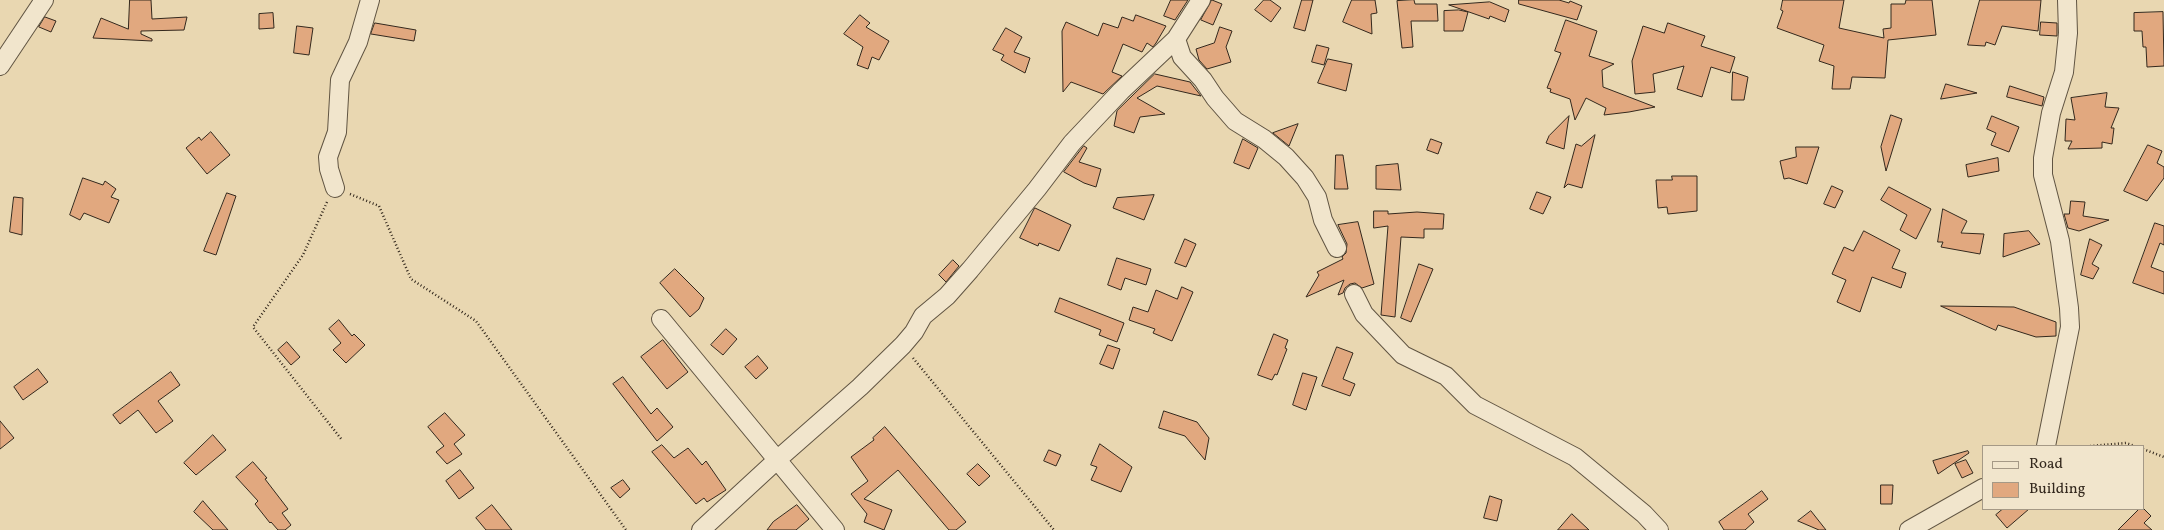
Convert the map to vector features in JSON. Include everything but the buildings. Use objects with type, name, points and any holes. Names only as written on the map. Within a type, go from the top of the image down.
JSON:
[{"type":"street","points":[[0,66],[44,0]]},
{"type":"street","points":[[335,188],[328,169],[328,157],[336,132],[340,80],[358,42],[370,0]]},
{"type":"street","points":[[701,530],[860,387],[903,345],[914,332],[923,316],[947,296],[970,270],[1078,136],[1176,38],[1201,0]]},
{"type":"street","points":[[2046,445],[2070,327],[2070,308],[2060,241],[2043,175],[2043,158],[2051,113],[2064,72],[2068,33],[2067,0]]},
{"type":"street","points":[[1176,38],[1182,57],[1203,80],[1215,98],[1235,121],[1264,139],[1286,157],[1305,178],[1317,197],[1323,220],[1337,248]]},
{"type":"street","points":[[1354,294],[1364,314],[1403,355],[1446,376],[1475,405],[1575,457],[1644,514],[1659,530]]},
{"type":"street","points":[[661,319],[835,530]]},
{"type":"street","points":[[1908,530],[1982,489]]},
{"type":"path","points":[[342,440],[252,327],[303,255],[312,232],[335,188],[379,206],[411,278],[476,322],[626,530]]},
{"type":"path","points":[[903,345],[1054,530]]},
{"type":"path","points":[[2102,445],[2126,443],[2132,445]]},
{"type":"path","points":[[2144,449],[2164,457]]}]
